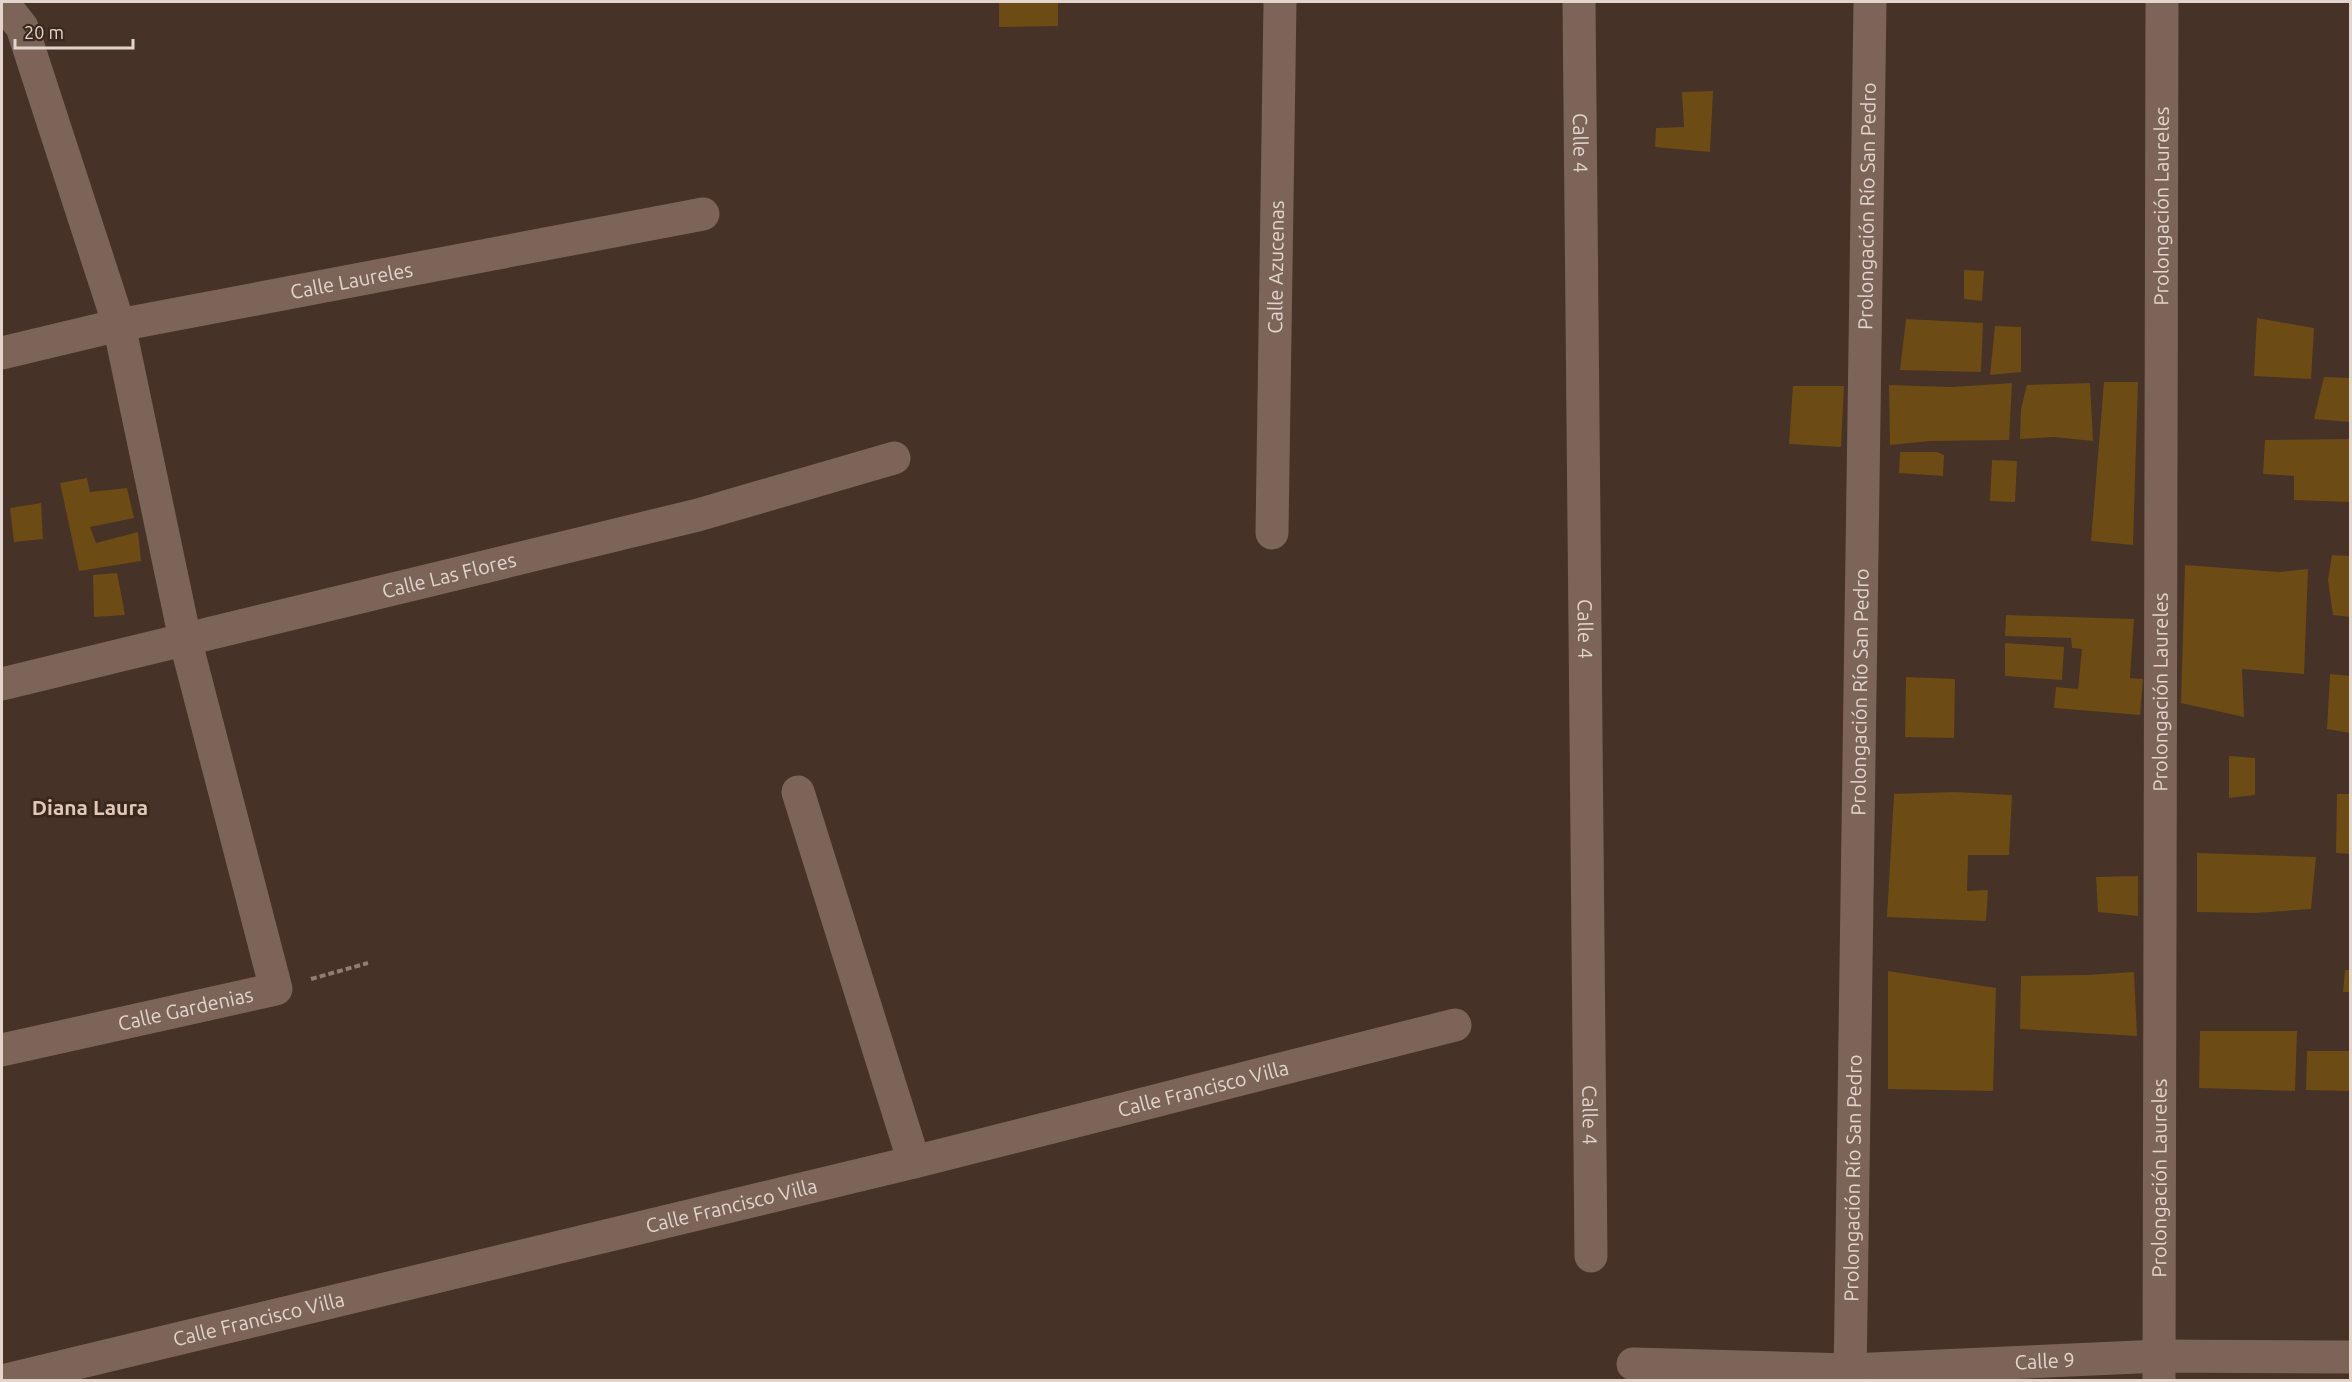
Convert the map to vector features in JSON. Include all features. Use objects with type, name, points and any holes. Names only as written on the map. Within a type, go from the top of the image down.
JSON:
[{"type":"street","points":[[2,2],[22,27],[119,325],[186,639],[276,989]]},
{"type":"street","name":"Calle Azucenas","points":[[1272,533],[1280,2]]},
{"type":"street","name":"Calle 4","points":[[1579,2],[1591,1256]]},
{"type":"street","name":"Prolongación Río San Pedro","points":[[1850,1375],[1870,2]]},
{"type":"street","name":"Prolongación Laureles","points":[[2159,1368],[2162,2]]},
{"type":"street","name":"Calle Laureles","points":[[2,352],[119,325],[703,214]]},
{"type":"street","name":"Calle Las Flores","points":[[2,684],[698,515],[894,458]]},
{"type":"street","points":[[798,792],[914,1162]]},
{"type":"street","name":"Calle Gardenias","points":[[2,1050],[276,989]]},
{"type":"street","name":"Calle Francisco Villa","points":[[6,1380],[914,1162],[1455,1025]]},
{"type":"street","name":"Calle 9","points":[[1633,1364],[1850,1375],[2159,1368],[2350,1357]]},
{"type":"path","name":"Calle Gardenias","points":[[276,989],[368,963]]},
{"type":"building","points":[[999,2],[1058,2],[1058,26],[999,27]]},
{"type":"building","points":[[1713,91],[1710,152],[1655,147],[1656,128],[1684,127],[1682,92]]},
{"type":"building","points":[[1964,270],[1984,271],[1982,301],[1964,299]]},
{"type":"building","points":[[2257,318],[2314,328],[2311,379],[2254,376]]},
{"type":"building","points":[[1906,319],[1983,323],[1981,372],[1900,370]]},
{"type":"building","points":[[1995,326],[2021,327],[2021,372],[1990,375]]},
{"type":"building","points":[[2324,377],[2350,378],[2350,422],[2314,419]]},
{"type":"building","points":[[2104,382],[2138,382],[2133,545],[2091,541]]},
{"type":"building","points":[[2012,383],[2009,440],[1930,441],[1890,445],[1889,385],[1952,387]]},
{"type":"building","points":[[2090,383],[2093,441],[2054,437],[2020,439],[2021,409],[2027,385]]},
{"type":"building","points":[[1793,386],[1844,386],[1841,447],[1789,444]]},
{"type":"building","points":[[2350,439],[2350,502],[2294,500],[2294,476],[2263,474],[2265,440]]},
{"type":"building","points":[[1900,452],[1937,452],[1944,455],[1943,476],[1899,473]]},
{"type":"building","points":[[1992,460],[2017,461],[2015,502],[1990,501]]},
{"type":"building","points":[[87,478],[90,492],[127,488],[134,518],[90,527],[96,543],[138,532],[141,561],[79,571],[60,483]]},
{"type":"building","points":[[41,503],[43,539],[14,542],[10,508]]},
{"type":"building","points":[[2332,555],[2350,556],[2350,617],[2333,615],[2328,580]]},
{"type":"building","points":[[2185,565],[2279,572],[2308,569],[2304,674],[2242,669],[2244,717],[2181,703]]},
{"type":"building","points":[[117,573],[125,615],[94,617],[93,575]]},
{"type":"building","points":[[2006,615],[2134,619],[2130,678],[2143,679],[2140,715],[2054,708],[2056,687],[2078,689],[2082,649],[2072,648],[2071,638],[2005,636]]},
{"type":"building","points":[[2005,643],[2064,647],[2062,680],[2005,676]]},
{"type":"building","points":[[2330,674],[2350,676],[2350,733],[2327,729]]},
{"type":"building","points":[[1906,677],[1955,679],[1954,738],[1905,737]]},
{"type":"building","points":[[2229,756],[2255,758],[2255,795],[2229,798]]},
{"type":"building","points":[[1955,792],[2012,795],[2009,855],[1968,855],[1967,891],[1988,890],[1986,921],[1887,917],[1894,794]]},
{"type":"building","points":[[2337,794],[2350,794],[2350,854],[2336,853]]},
{"type":"building","points":[[2197,853],[2316,857],[2311,909],[2255,913],[2197,912]]},
{"type":"building","points":[[2138,876],[2138,916],[2098,912],[2096,877]]},
{"type":"building","points":[[2345,970],[2350,970],[2350,992],[2343,992]]},
{"type":"building","points":[[1888,971],[1996,988],[1993,1091],[1888,1089]]},
{"type":"building","points":[[2134,972],[2137,1036],[2020,1029],[2021,976]]},
{"type":"building","points":[[2200,1031],[2297,1031],[2295,1091],[2199,1088]]},
{"type":"building","points":[[2307,1051],[2350,1051],[2350,1091],[2306,1090]]},
{"type":"district","name":"Diana Laura","points":[[90,808]]}]
